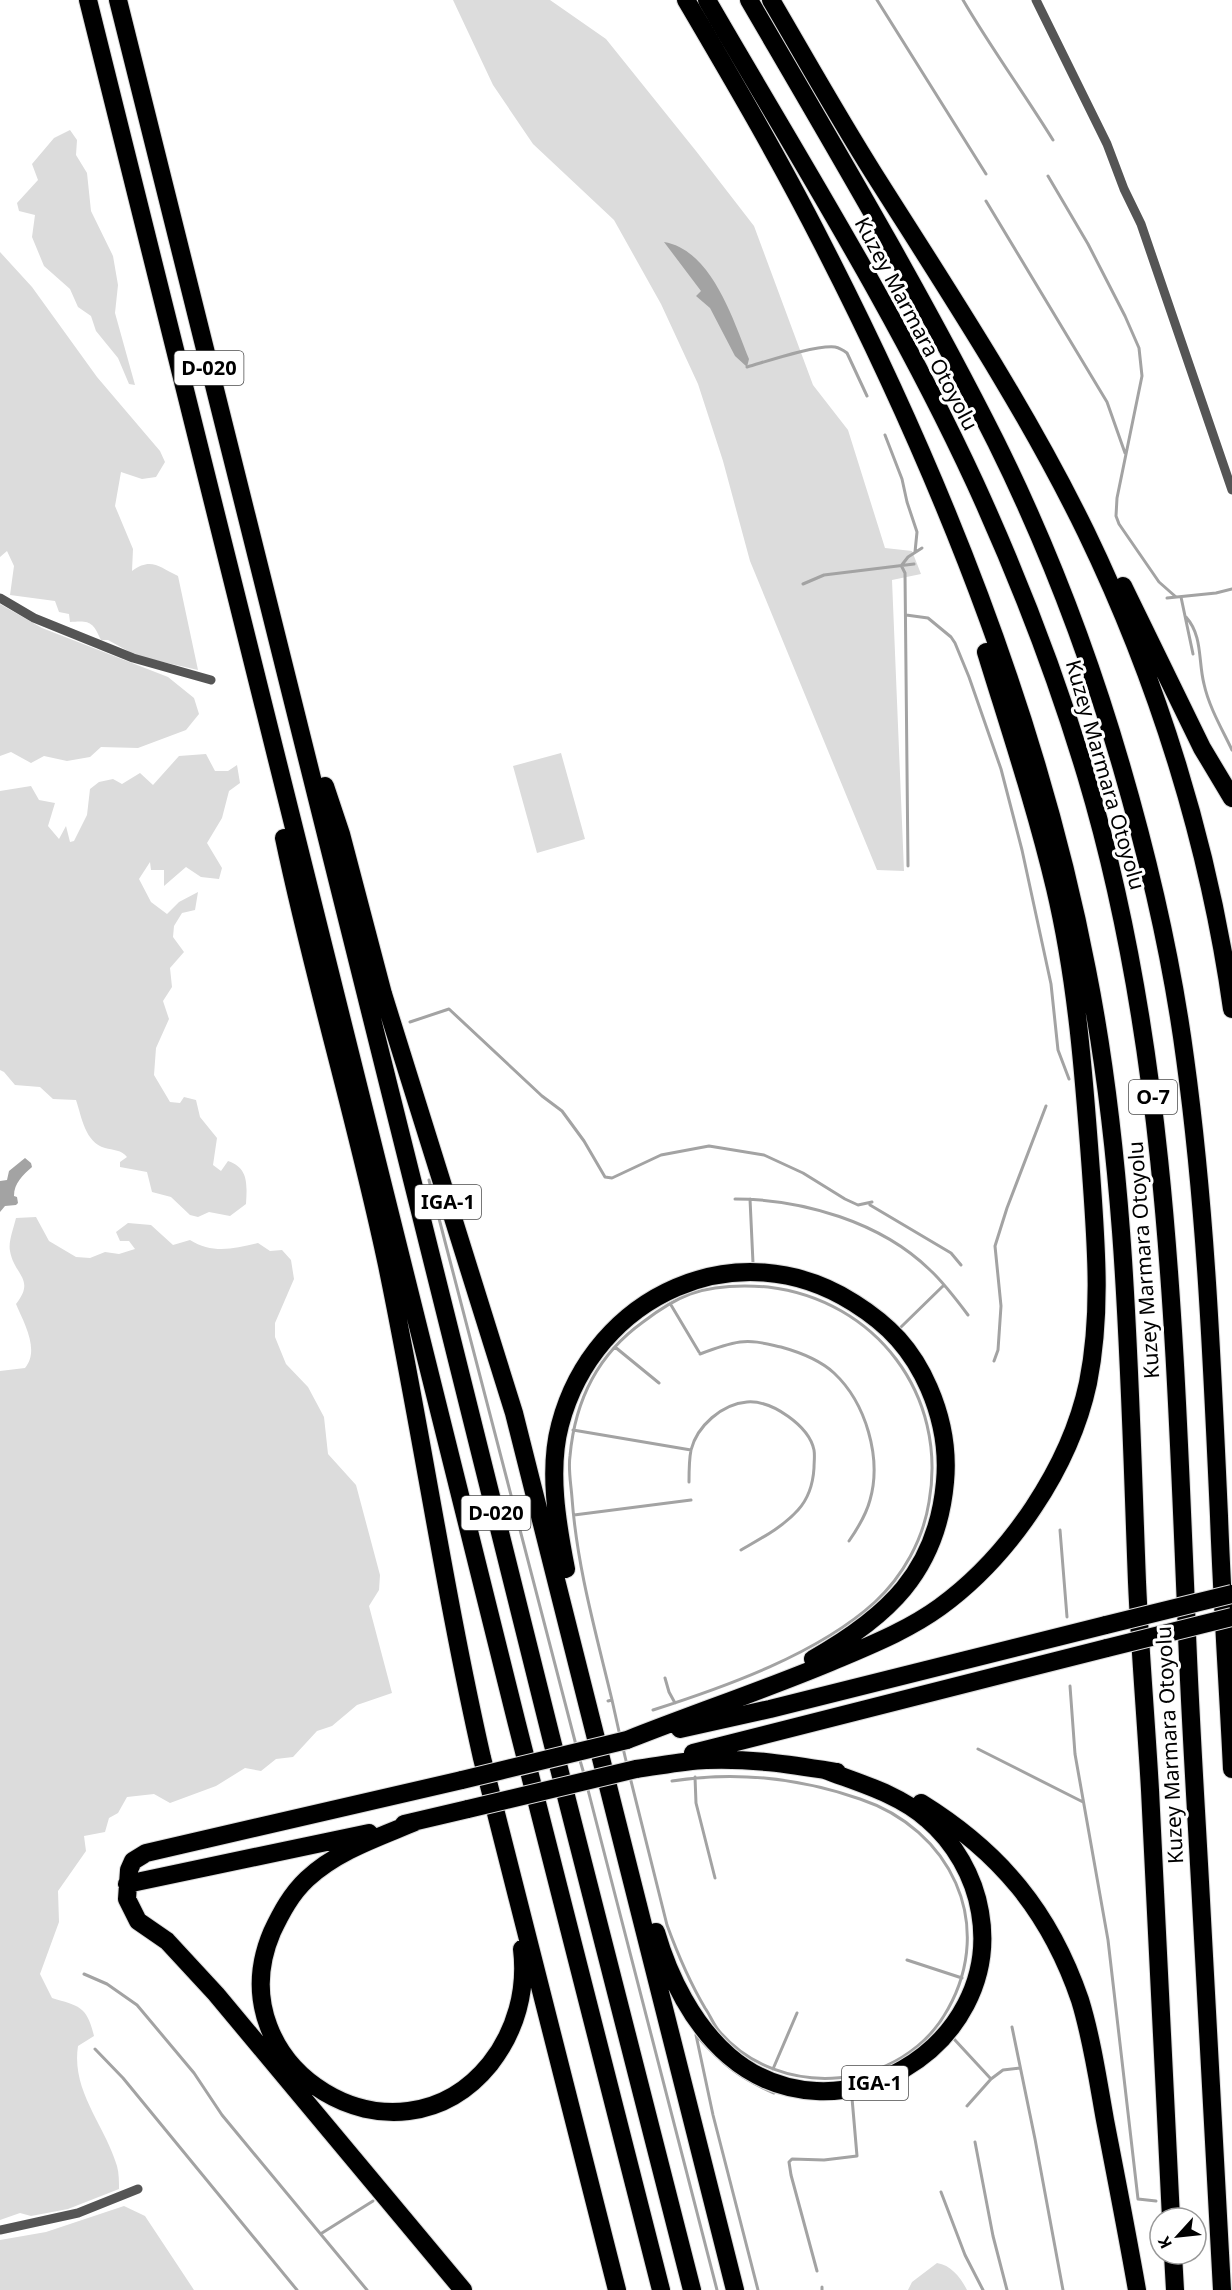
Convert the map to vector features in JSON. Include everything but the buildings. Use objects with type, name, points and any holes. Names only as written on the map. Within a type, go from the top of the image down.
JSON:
[{"type":"highway","name":"D-020","points":[[88,0],[661,2290]]},
{"type":"highway","name":"D-020","points":[[118,0],[692,2290]]},
{"type":"highway","points":[[686,0],[822,243],[889,383],[956,540],[1001,659],[1045,793],[1082,944],[1103,1060],[1118,1185],[1124,1265],[1141,1671],[1150,1789],[1170,2206]]},
{"type":"highway","name":"Kuzey Marmara Otoyolu","points":[[707,0],[884,306],[973,479],[1011,565],[1065,712],[1089,785],[1122,914],[1152,1087],[1170,1264],[1187,1647],[1222,2290]]},
{"type":"highway","name":"Kuzey Marmara Otoyolu","points":[[749,0],[902,264],[997,446],[1036,531],[1073,622],[1121,764],[1157,905],[1185,1055],[1194,1131],[1207,1275],[1232,1769]]},
{"type":"highway","points":[[771,0],[836,113],[1001,378],[1044,452],[1086,532],[1125,621],[1168,739],[1197,836],[1232,1009]]},
{"type":"highway","points":[[1001,378],[1039,425],[1100,540],[1202,748],[1232,798]]},
{"type":"highway","points":[[627,1740],[715,1705],[779,1683],[898,1632],[939,1608],[975,1578],[1024,1522],[1050,1480],[1071,1437],[1087,1386],[1095,1337],[1098,1296],[1087,1112],[1071,968],[1056,890],[1031,795],[973,610],[956,540]]},
{"type":"highway","name":"IGA-1","points":[[302,735],[317,767],[341,834],[383,994],[504,1381],[535,1490],[610,1800],[735,2290]]},
{"type":"highway","points":[[277,758],[281,823],[285,843],[387,1266],[466,1687],[502,1844],[617,2290]]},
{"type":"highway","points":[[580,1674],[580,1644],[560,1540],[554,1470],[559,1426],[568,1399],[584,1367],[606,1336],[625,1318],[658,1295],[682,1285],[706,1278],[741,1273],[792,1277],[818,1283],[872,1314],[892,1330],[911,1355],[924,1378],[936,1405],[943,1431],[947,1465],[944,1498],[937,1528],[926,1555],[912,1579],[896,1599],[874,1620],[814,1659],[715,1705]]},
{"type":"highway","points":[[463,2290],[216,1994],[167,1941],[138,1921],[127,1899],[127,1884],[133,1861],[146,1853],[627,1740],[770,1709],[1232,1594]]},
{"type":"highway","points":[[127,1884],[351,1837],[636,1769],[714,1747],[1232,1617]]},
{"type":"highway","name":"IGA-1","points":[[610,1800],[625,1826],[633,1848],[656,1934],[670,1971],[693,2014],[716,2043],[741,2065],[756,2074],[789,2087],[816,2091],[852,2089],[874,2083],[911,2065],[930,2051],[954,2024],[974,1984],[981,1955],[981,1919],[976,1894],[959,1857],[932,1823],[909,1806],[890,1796],[825,1770],[786,1763],[728,1759],[696,1760],[636,1769]]},
{"type":"highway","points":[[825,1770],[852,1774],[913,1798],[972,1838],[1005,1868],[1032,1904],[1058,1946],[1080,2001],[1093,2055],[1137,2290]]},
{"type":"highway","points":[[415,1822],[337,1857],[305,1881],[281,1913],[269,1940],[263,1966],[262,1988],[269,2027],[291,2066],[330,2097],[360,2108],[393,2111],[422,2108],[438,2103],[465,2088],[477,2077],[505,2042],[518,2009],[524,1960],[506,1882],[502,1844]]},
{"type":"highway","points":[[1174,2266],[1175,2290]]},
{"type":"street","points":[[1036,0],[1107,144],[1124,189],[1141,224],[1232,490]]},
{"type":"street","points":[[0,598],[34,618],[133,658],[211,680]]},
{"type":"street","points":[[0,2230],[78,2213],[138,2189]]},
{"type":"shaded area","points":[[453,0],[550,0],[606,39],[754,226],[813,385],[848,430],[885,548],[912,551],[921,574],[892,580],[904,871],[877,870],[750,561],[723,461],[698,384],[661,304],[614,220],[533,144],[493,85]]},
{"type":"shaded area","points":[[70,130],[77,140],[76,155],[87,173],[91,211],[113,256],[118,285],[115,313],[135,385],[129,384],[118,358],[96,331],[91,316],[78,307],[70,289],[44,266],[32,237],[35,215],[19,211],[17,203],[38,180],[32,164],[54,138]]},
{"type":"shaded area","points":[[664,242],[681,248],[695,258],[708,272],[736,325],[749,359],[747,367],[735,356],[710,308],[696,296],[701,291]]},
{"type":"shaded area","points":[[0,252],[32,287],[97,377],[160,451],[165,462],[156,477],[142,479],[121,472],[115,506],[133,549],[132,571],[150,564],[178,576],[198,670],[137,656],[108,640],[101,640],[96,629],[90,624],[82,621],[70,622],[69,614],[59,612],[55,601],[10,595],[14,566],[7,551],[0,557]]},
{"type":"shaded area","points":[[0,604],[42,628],[168,677],[194,698],[199,714],[186,730],[138,748],[101,747],[90,757],[67,761],[44,756],[31,763],[11,752],[0,756]]},
{"type":"shaded area","points":[[561,753],[585,839],[537,853],[513,766]]},
{"type":"shaded area","points":[[206,754],[215,771],[228,771],[237,765],[240,783],[229,791],[222,818],[207,843],[222,868],[219,879],[201,877],[186,867],[164,886],[164,870],[151,870],[150,862],[139,879],[151,902],[167,914],[179,902],[198,892],[195,910],[182,913],[174,926],[173,937],[184,952],[170,968],[172,987],[163,1001],[169,1019],[156,1048],[154,1075],[170,1102],[180,1103],[184,1097],[196,1100],[200,1117],[217,1138],[213,1165],[221,1171],[228,1161],[235,1164],[243,1173],[247,1190],[246,1204],[230,1216],[209,1212],[198,1217],[190,1215],[171,1197],[152,1192],[147,1172],[120,1167],[120,1162],[127,1157],[120,1152],[98,1145],[93,1140],[85,1128],[76,1100],[53,1099],[40,1087],[15,1085],[0,1070],[0,791],[31,786],[39,800],[55,803],[48,826],[59,839],[66,826],[70,842],[74,841],[87,815],[90,789],[99,782],[113,779],[122,784],[140,773],[153,785],[179,756]]},
{"type":"shaded area","points":[[25,1158],[32,1167],[17,1183],[14,1196],[17,1197],[18,1203],[5,1206],[0,1212],[0,1181],[7,1180],[9,1171]]},
{"type":"shaded area","points":[[36,1217],[49,1241],[76,1257],[90,1258],[105,1252],[119,1254],[135,1249],[129,1241],[120,1241],[116,1232],[128,1223],[151,1225],[173,1245],[190,1240],[207,1247],[223,1249],[258,1243],[270,1251],[282,1250],[291,1260],[294,1279],[275,1323],[275,1337],[286,1364],[308,1387],[324,1417],[328,1454],[356,1485],[380,1575],[379,1590],[369,1606],[392,1693],[357,1705],[332,1726],[317,1731],[293,1757],[276,1759],[261,1771],[245,1768],[216,1786],[170,1803],[154,1794],[127,1797],[118,1813],[109,1818],[105,1832],[84,1836],[86,1851],[58,1891],[59,1922],[40,1974],[52,1998],[80,2009],[85,2013],[91,2026],[94,2036],[78,2046],[79,2078],[90,2108],[112,2151],[119,2175],[119,2189],[68,2209],[31,2216],[20,2213],[0,2220],[0,1371],[25,1368],[31,1353],[29,1336],[16,1304],[22,1296],[24,1283],[12,1259],[10,1239],[16,1218]]},
{"type":"shaded area","points":[[124,2206],[145,2216],[194,2290],[0,2290],[0,2240],[46,2232]]},
{"type":"shaded area","points":[[937,2263],[947,2266],[955,2273],[967,2290],[908,2290],[912,2282]]},
{"type":"waterway","points":[[877,0],[986,174]]},
{"type":"waterway","points":[[963,0],[1053,140]]},
{"type":"waterway","points":[[1048,176],[1088,244],[1139,348],[1142,376],[1117,498],[1116,516],[1119,524],[1159,582],[1176,597]]},
{"type":"waterway","points":[[986,201],[1107,402],[1125,453]]},
{"type":"waterway","points":[[747,367],[804,351],[837,347],[847,353],[867,396]]},
{"type":"waterway","points":[[885,435],[902,479],[917,532],[915,552]]},
{"type":"waterway","points":[[901,566],[908,557],[922,548]]},
{"type":"waterway","points":[[803,584],[824,575],[914,564]]},
{"type":"waterway","points":[[902,567],[905,573],[908,866]]},
{"type":"waterway","points":[[1167,598],[1232,589]]},
{"type":"waterway","points":[[1181,597],[1193,654]]},
{"type":"waterway","points":[[906,615],[928,618],[951,637],[969,677],[1001,769],[1022,850],[1051,984],[1058,1050],[1069,1079]]},
{"type":"waterway","points":[[1186,617],[1198,640],[1206,693],[1232,750]]},
{"type":"waterway","points":[[410,1022],[449,1009],[542,1096],[562,1111],[584,1141],[605,1177],[612,1178],[661,1155],[709,1146],[764,1155],[803,1173],[858,1205],[872,1202]]},
{"type":"waterway","points":[[994,1361],[998,1350],[1001,1306],[995,1246],[1046,1106]]},
{"type":"waterway","points":[[429,1180],[576,1745]]},
{"type":"waterway","points":[[735,1199],[787,1203],[864,1226],[910,1253],[930,1270],[968,1315]]},
{"type":"waterway","points":[[750,1199],[753,1263]]},
{"type":"waterway","points":[[870,1205],[951,1253],[961,1265]]},
{"type":"waterway","points":[[901,1327],[944,1285]]},
{"type":"waterway","points":[[612,1700],[578,1549],[569,1471],[577,1416],[591,1380],[601,1364],[627,1335],[659,1310],[690,1294],[718,1288],[748,1286],[768,1287],[807,1296],[841,1311],[871,1333],[896,1359],[915,1390],[927,1425],[932,1463],[929,1502],[922,1530],[903,1569],[894,1581],[875,1602],[852,1621],[826,1638],[770,1667],[710,1691],[653,1710]]},
{"type":"waterway","points":[[671,1305],[699,1352]]},
{"type":"waterway","points":[[700,1354],[740,1342],[781,1347],[816,1360],[834,1373],[845,1385],[863,1415],[874,1467],[868,1506],[849,1541]]},
{"type":"waterway","points":[[615,1347],[659,1383]]},
{"type":"waterway","points":[[689,1482],[690,1454],[694,1441],[712,1418],[729,1407],[747,1402],[767,1405],[788,1416],[805,1432],[814,1450],[812,1480],[805,1501],[785,1522],[741,1550]]},
{"type":"waterway","points":[[573,1430],[691,1450]]},
{"type":"waterway","points":[[574,1515],[691,1500]]},
{"type":"waterway","points":[[1060,1530],[1067,1617]]},
{"type":"waterway","points":[[665,1678],[675,1703]]},
{"type":"waterway","points":[[1070,1686],[1075,1754],[1108,1940],[1138,2199],[1156,2201]]},
{"type":"waterway","points":[[608,1701],[612,1700],[620,1736]]},
{"type":"waterway","points":[[623,1748],[627,1765]]},
{"type":"waterway","points":[[978,1749],[1083,1802]]},
{"type":"waterway","points":[[579,1757],[584,1774]]},
{"type":"waterway","points":[[630,1777],[667,1925],[680,1957],[694,1988],[717,2028],[744,2054],[774,2069],[806,2077],[839,2078],[872,2071],[902,2057],[928,2037],[948,2009],[962,1977],[967,1944],[965,1913],[956,1883],[940,1856],[918,1832],[892,1813],[860,1799],[790,1781],[743,1777],[672,1781]]},
{"type":"waterway","points":[[695,1777],[696,1803],[715,1878]]},
{"type":"waterway","points":[[587,1786],[717,2290]]},
{"type":"waterway","points":[[907,1960],[962,1978]]},
{"type":"waterway","points":[[84,1974],[107,1984],[137,2005],[194,2073],[222,2115],[367,2290]]},
{"type":"waterway","points":[[773,2069],[797,2013]]},
{"type":"waterway","points":[[1012,2027],[1063,2290]]},
{"type":"waterway","points":[[696,2035],[713,2115],[758,2290]]},
{"type":"waterway","points":[[697,2036],[732,2069],[751,2082],[774,2093]]},
{"type":"waterway","points":[[954,2039],[991,2079]]},
{"type":"waterway","points":[[95,2049],[123,2078],[297,2290]]},
{"type":"waterway","points":[[967,2106],[991,2079],[1003,2070],[1020,2068]]},
{"type":"waterway","points":[[817,2271],[789,2162],[792,2159],[824,2160],[857,2156],[852,2098]]},
{"type":"waterway","points":[[975,2142],[993,2236],[1007,2290]]},
{"type":"waterway","points":[[941,2192],[965,2255],[983,2290]]},
{"type":"waterway","points":[[322,2233],[373,2201]]}]
